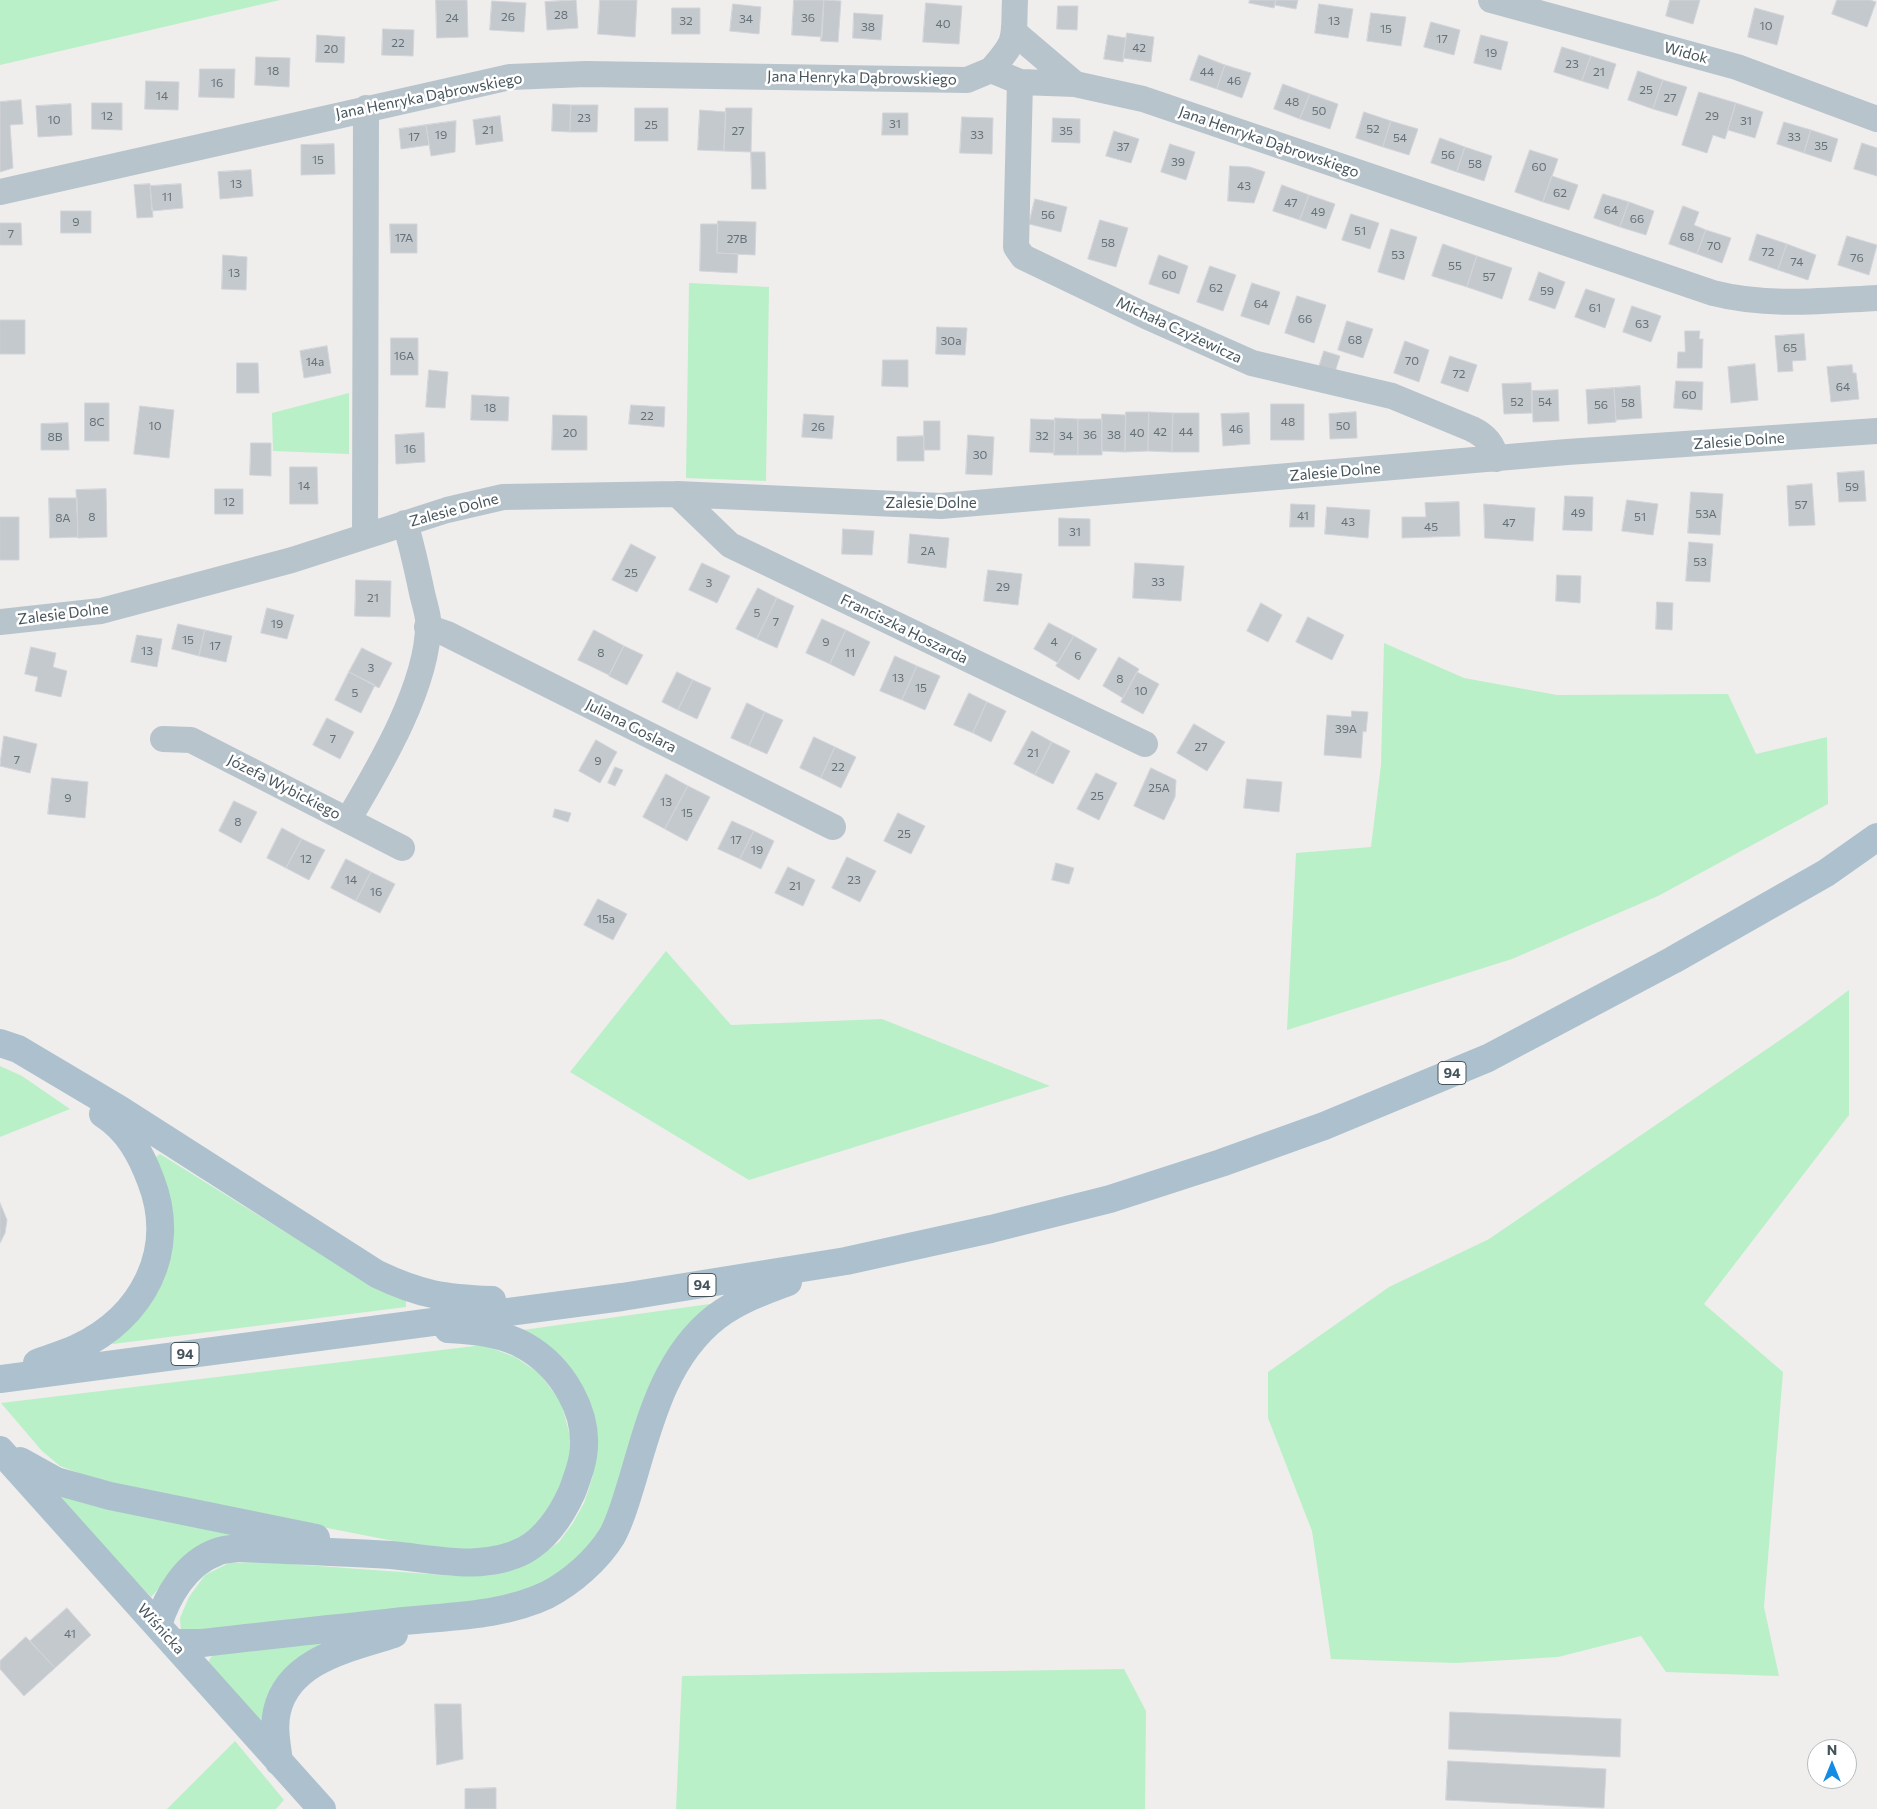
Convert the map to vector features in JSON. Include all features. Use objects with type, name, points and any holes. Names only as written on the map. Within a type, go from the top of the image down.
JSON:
[{"type":"main road","name":"94","points":[[0,1378],[622,1297],[846,1261],[991,1229],[1110,1199],[1221,1163],[1324,1126],[1497,1053],[1673,960],[1826,873],[1877,837]]},
{"type":"main road","points":[[0,1043],[18,1049],[119,1109],[340,1251],[392,1281],[407,1288],[442,1298],[558,1305]]},
{"type":"main road","points":[[0,1055],[13,1059],[110,1118],[127,1134],[143,1158],[155,1190],[160,1219],[159,1247],[150,1279],[130,1308],[106,1330],[78,1348],[0,1378]]},
{"type":"main road","points":[[369,1329],[461,1330],[504,1337],[525,1346],[548,1363],[562,1378],[580,1418],[584,1435],[583,1456],[569,1499],[543,1536],[525,1550],[500,1558],[476,1562],[443,1562],[393,1556],[240,1548],[217,1552],[200,1562],[183,1577],[163,1608],[165,1634],[202,1643],[452,1617],[522,1604],[548,1594],[574,1578],[595,1558],[612,1535],[622,1513],[660,1393],[671,1370],[698,1334],[716,1317],[736,1304],[766,1290],[846,1261]]},
{"type":"main road","points":[[0,1449],[56,1482],[110,1496],[393,1556]]},
{"type":"main road","name":"Wiśnicka","points":[[0,1449],[322,1809]]},
{"type":"main road","points":[[279,1762],[275,1735],[277,1711],[285,1692],[297,1676],[314,1662],[342,1650],[452,1617]]},
{"type":"street","points":[[991,70],[1011,47],[1015,33],[1015,0]]},
{"type":"street","name":"Widok","points":[[1491,0],[1737,67],[1877,119]]},
{"type":"street","points":[[1015,33],[1075,84]]},
{"type":"street","name":"Jana Henryka Dąbrowskiego","points":[[0,192],[510,77],[586,74],[967,80],[991,70],[1020,82],[1075,84],[1143,99],[1713,293],[1743,300],[1800,302],[1877,298]]},
{"type":"street","name":"Michała Czyżewicza","points":[[1020,82],[1016,247],[1023,257],[1146,316],[1252,363],[1392,396],[1472,429],[1484,435],[1493,448],[1496,458]]},
{"type":"street","points":[[365,535],[366,108]]},
{"type":"street","name":"Zalesie Dolne","points":[[0,622],[100,611],[292,560],[405,522],[503,497],[677,494],[941,506],[1496,458],[1877,431]]},
{"type":"street","name":"Franciszka Hoszarda","points":[[677,494],[730,545],[1145,744]]},
{"type":"street","points":[[348,820],[366,790],[406,712],[426,652],[428,619],[413,549],[405,522]]},
{"type":"street","name":"Juliana Goslara","points":[[427,627],[447,634],[833,827]]},
{"type":"street","name":"Józefa Wybickiego","points":[[163,739],[191,740],[402,848]]},
{"type":"green space","points":[[0,0],[280,0],[0,65]]},
{"type":"green space","points":[[689,283],[769,287],[766,481],[686,478]]},
{"type":"green space","points":[[349,393],[349,454],[273,451],[272,413]]},
{"type":"green space","points":[[1384,643],[1464,678],[1557,695],[1728,694],[1756,754],[1827,737],[1828,804],[1658,896],[1512,959],[1287,1030],[1296,853],[1371,847],[1381,765]]},
{"type":"green space","points":[[666,951],[731,1025],[882,1019],[1050,1086],[749,1180],[570,1072]]},
{"type":"green space","points":[[1849,990],[1849,1115],[1704,1304],[1783,1372],[1764,1607],[1779,1676],[1666,1672],[1641,1636],[1558,1657],[1456,1663],[1331,1659],[1312,1531],[1268,1418],[1268,1372],[1389,1287],[1489,1239],[1802,1025]]},
{"type":"green space","points":[[0,1066],[22,1076],[70,1109],[0,1137]]},
{"type":"green space","points":[[160,1154],[369,1284],[406,1300],[406,1307],[113,1344],[110,1340],[138,1319],[155,1295],[153,1159]]},
{"type":"green space","points":[[717,1303],[608,1520],[579,1557],[552,1580],[505,1598],[208,1633],[181,1631],[180,1618],[189,1597],[205,1575],[229,1563],[262,1562],[457,1576],[532,1562],[559,1542],[573,1523],[584,1503],[592,1479],[597,1451],[523,1330]]},
{"type":"green space","points":[[483,1345],[515,1357],[539,1373],[561,1402],[573,1447],[571,1476],[539,1530],[496,1552],[429,1548],[175,1498],[87,1476],[60,1466],[42,1451],[1,1403]]},
{"type":"green space","points":[[57,1496],[320,1546],[187,1557],[151,1597]]},
{"type":"green space","points":[[379,1633],[330,1644],[266,1729],[208,1662],[215,1651]]},
{"type":"green space","points":[[1124,1669],[1146,1711],[1145,1809],[676,1809],[682,1676]]},
{"type":"green space","points":[[235,1741],[284,1800],[276,1809],[167,1809]]},
{"type":"building","points":[[436,0],[467,0],[468,37],[437,38]]},
{"type":"building","points":[[576,0],[578,28],[547,30],[545,2]]},
{"type":"building","points":[[600,0],[637,0],[635,37],[598,34]]},
{"type":"building","points":[[794,0],[824,0],[822,37],[792,35]]},
{"type":"building","points":[[824,0],[841,1],[838,42],[821,41]]},
{"type":"building","points":[[1250,0],[1276,0],[1274,8],[1249,3]]},
{"type":"building","points":[[1276,0],[1298,0],[1296,9],[1275,5]]},
{"type":"building","points":[[1670,0],[1700,0],[1693,24],[1666,16]]},
{"type":"building","points":[[1837,0],[1870,0],[1876,2],[1867,27],[1832,14]]},
{"type":"building","points":[[492,1],[526,3],[524,32],[490,30]]},
{"type":"building","points":[[926,3],[962,6],[959,44],[923,42]]},
{"type":"building","points":[[733,4],[761,7],[759,34],[730,31]]},
{"type":"building","points":[[1319,4],[1353,9],[1348,38],[1315,33]]},
{"type":"building","points":[[1058,6],[1078,6],[1077,30],[1057,29]]},
{"type":"building","points":[[672,8],[700,8],[700,34],[672,34]]},
{"type":"building","points":[[1755,8],[1784,16],[1777,45],[1748,37]]},
{"type":"building","points":[[854,13],[883,15],[881,40],[853,38]]},
{"type":"building","points":[[1371,13],[1406,17],[1401,46],[1367,41]]},
{"type":"building","points":[[1431,22],[1460,30],[1454,55],[1424,47]]},
{"type":"building","points":[[383,29],[414,30],[413,56],[382,55]]},
{"type":"building","points":[[1127,33],[1154,37],[1151,62],[1123,58]]},
{"type":"building","points":[[317,35],[345,37],[344,63],[316,62]]},
{"type":"building","points":[[1108,35],[1126,38],[1123,62],[1104,59]]},
{"type":"building","points":[[1481,35],[1508,42],[1501,70],[1474,63]]},
{"type":"building","points":[[1562,47],[1591,56],[1582,81],[1554,72]]},
{"type":"building","points":[[1199,55],[1225,65],[1217,89],[1190,80]]},
{"type":"building","points":[[1591,56],[1616,64],[1608,89],[1582,81]]},
{"type":"building","points":[[256,57],[290,58],[289,87],[255,85]]},
{"type":"building","points":[[1225,65],[1251,73],[1242,98],[1217,89]]},
{"type":"building","points":[[200,69],[235,69],[234,98],[199,97]]},
{"type":"building","points":[[1638,71],[1663,80],[1653,109],[1628,100]]},
{"type":"building","points":[[1663,80],[1687,87],[1677,116],[1653,109]]},
{"type":"building","points":[[146,81],[179,82],[178,110],[145,109]]},
{"type":"building","points":[[1283,84],[1310,94],[1300,119],[1274,109]]},
{"type":"building","points":[[1699,92],[1736,103],[1725,139],[1713,135],[1707,153],[1682,145]]},
{"type":"building","points":[[1310,94],[1338,104],[1330,129],[1300,119]]},
{"type":"building","points":[[21,100],[23,124],[10,125],[13,168],[0,172],[0,102]]},
{"type":"building","points":[[92,103],[122,103],[122,130],[92,129]]},
{"type":"building","points":[[1736,103],[1763,112],[1755,138],[1728,130]]},
{"type":"building","points":[[71,104],[72,135],[38,137],[36,106]]},
{"type":"building","points":[[553,104],[571,105],[570,132],[552,131]]},
{"type":"building","points":[[571,105],[598,105],[597,132],[570,132]]},
{"type":"building","points":[[635,108],[668,108],[668,141],[635,141]]},
{"type":"building","points":[[726,108],[752,108],[751,152],[724,151]]},
{"type":"building","points":[[700,110],[726,112],[724,151],[698,150]]},
{"type":"building","points":[[1364,112],[1391,121],[1383,147],[1356,138]]},
{"type":"building","points":[[883,113],[908,113],[908,135],[882,135]]},
{"type":"building","points":[[500,116],[503,141],[476,145],[473,120]]},
{"type":"building","points":[[962,117],[993,118],[992,154],[960,153]]},
{"type":"building","points":[[1053,118],[1080,119],[1080,143],[1052,142]]},
{"type":"building","points":[[456,121],[455,152],[431,156],[426,125]]},
{"type":"building","points":[[1391,121],[1418,129],[1409,155],[1383,147]]},
{"type":"building","points":[[1784,122],[1811,130],[1804,153],[1777,144]]},
{"type":"building","points":[[426,125],[429,145],[401,149],[399,129]]},
{"type":"building","points":[[1811,130],[1838,139],[1831,162],[1804,153]]},
{"type":"building","points":[[1114,131],[1139,139],[1131,163],[1106,156]]},
{"type":"building","points":[[1440,138],[1465,147],[1457,172],[1431,163]]},
{"type":"building","points":[[1862,143],[1877,148],[1877,176],[1854,169]]},
{"type":"building","points":[[334,144],[335,174],[301,175],[301,145]]},
{"type":"building","points":[[1170,144],[1195,152],[1186,180],[1161,172]]},
{"type":"building","points":[[1465,147],[1492,156],[1484,181],[1457,172]]},
{"type":"building","points":[[1530,150],[1558,159],[1543,202],[1515,192]]},
{"type":"building","points":[[751,152],[765,152],[766,189],[752,189]]},
{"type":"building","points":[[1230,166],[1250,167],[1265,172],[1254,203],[1228,201]]},
{"type":"building","points":[[251,170],[253,196],[220,199],[218,172]]},
{"type":"building","points":[[1552,176],[1578,185],[1569,210],[1543,202]]},
{"type":"building","points":[[150,184],[153,217],[137,218],[134,185]]},
{"type":"building","points":[[181,184],[183,208],[152,211],[150,186]]},
{"type":"building","points":[[1282,185],[1309,195],[1300,220],[1273,211]]},
{"type":"building","points":[[1603,194],[1629,202],[1620,227],[1594,218]]},
{"type":"building","points":[[1309,195],[1335,204],[1326,229],[1300,220]]},
{"type":"building","points":[[1035,199],[1067,207],[1061,232],[1029,224]]},
{"type":"building","points":[[1629,202],[1654,211],[1646,235],[1620,227]]},
{"type":"building","points":[[1683,206],[1699,212],[1694,225],[1706,230],[1697,254],[1669,244]]},
{"type":"building","points":[[61,211],[91,211],[91,233],[61,233]]},
{"type":"building","points":[[1351,214],[1379,223],[1370,249],[1342,240]]},
{"type":"building","points":[[1100,220],[1128,228],[1116,267],[1088,259]]},
{"type":"building","points":[[718,221],[756,222],[755,255],[717,253]]},
{"type":"building","points":[[0,223],[21,223],[22,245],[0,245]]},
{"type":"building","points":[[390,224],[417,224],[417,253],[391,253]]},
{"type":"building","points":[[701,224],[718,224],[717,253],[738,254],[737,273],[700,271]]},
{"type":"building","points":[[1391,229],[1417,237],[1404,280],[1378,272]]},
{"type":"building","points":[[1706,230],[1731,238],[1722,263],[1697,254]]},
{"type":"building","points":[[1757,234],[1787,244],[1778,270],[1749,260]]},
{"type":"building","points":[[1847,236],[1877,245],[1869,275],[1838,265]]},
{"type":"building","points":[[1443,244],[1477,256],[1467,287],[1432,276]]},
{"type":"building","points":[[1787,244],[1816,255],[1808,280],[1778,270]]},
{"type":"building","points":[[223,255],[247,257],[246,290],[222,289]]},
{"type":"building","points":[[1159,255],[1188,266],[1179,294],[1149,284]]},
{"type":"building","points":[[1477,256],[1512,268],[1502,299],[1467,287]]},
{"type":"building","points":[[1210,266],[1236,275],[1223,311],[1197,302]]},
{"type":"building","points":[[1539,272],[1565,282],[1555,309],[1529,300]]},
{"type":"building","points":[[1252,283],[1280,292],[1269,325],[1241,316]]},
{"type":"building","points":[[1586,289],[1615,299],[1605,328],[1575,317]]},
{"type":"building","points":[[1297,296],[1326,305],[1314,343],[1285,333]]},
{"type":"building","points":[[1632,306],[1661,316],[1651,342],[1623,332]]},
{"type":"building","points":[[0,320],[25,320],[25,354],[0,354]]},
{"type":"building","points":[[1347,321],[1373,329],[1363,358],[1338,350]]},
{"type":"building","points":[[937,327],[967,328],[965,355],[936,354]]},
{"type":"building","points":[[1685,331],[1700,331],[1699,339],[1703,339],[1702,368],[1677,368],[1678,352],[1685,352]]},
{"type":"building","points":[[1804,334],[1806,360],[1792,361],[1793,371],[1778,372],[1775,336]]},
{"type":"building","points":[[391,338],[418,338],[418,375],[391,375]]},
{"type":"building","points":[[1405,341],[1429,350],[1419,382],[1394,373]]},
{"type":"building","points":[[327,346],[331,373],[304,378],[300,351]]},
{"type":"building","points":[[1324,351],[1340,356],[1334,375],[1318,370]]},
{"type":"building","points":[[1450,356],[1477,365],[1468,392],[1441,383]]},
{"type":"building","points":[[883,360],[908,360],[908,387],[882,386]]},
{"type":"building","points":[[237,363],[258,363],[259,393],[237,393]]},
{"type":"building","points":[[1755,364],[1758,400],[1731,403],[1728,367]]},
{"type":"building","points":[[1852,365],[1853,373],[1856,373],[1859,399],[1831,402],[1827,367]]},
{"type":"building","points":[[429,370],[448,372],[445,408],[426,407]]},
{"type":"building","points":[[1676,381],[1703,382],[1702,410],[1674,408]]},
{"type":"building","points":[[1531,383],[1532,413],[1504,414],[1502,384]]},
{"type":"building","points":[[1640,386],[1642,418],[1616,420],[1614,388]]},
{"type":"building","points":[[1614,388],[1616,422],[1588,424],[1586,390]]},
{"type":"building","points":[[1558,390],[1559,421],[1533,422],[1532,391]]},
{"type":"building","points":[[472,395],[509,397],[508,421],[471,420]]},
{"type":"building","points":[[85,403],[109,403],[109,441],[85,441]]},
{"type":"building","points":[[1271,404],[1304,404],[1304,440],[1271,440]]},
{"type":"building","points":[[631,405],[665,407],[664,427],[629,424]]},
{"type":"building","points":[[140,406],[174,410],[169,458],[134,454]]},
{"type":"building","points":[[1126,412],[1149,412],[1148,451],[1125,452]]},
{"type":"building","points":[[1149,412],[1173,413],[1172,452],[1148,451]]},
{"type":"building","points":[[1356,412],[1357,438],[1330,439],[1329,414]]},
{"type":"building","points":[[1173,413],[1199,413],[1199,452],[1172,452]]},
{"type":"building","points":[[1249,413],[1250,444],[1223,446],[1221,414]]},
{"type":"building","points":[[804,414],[834,416],[832,439],[802,437]]},
{"type":"building","points":[[1102,414],[1126,415],[1125,452],[1102,451]]},
{"type":"building","points":[[553,415],[587,416],[587,450],[552,450]]},
{"type":"building","points":[[1055,418],[1078,419],[1078,455],[1054,455]]},
{"type":"building","points":[[1031,419],[1055,420],[1054,453],[1030,452]]},
{"type":"building","points":[[1078,419],[1102,419],[1102,455],[1078,455]]},
{"type":"building","points":[[924,421],[940,421],[940,450],[924,450]]},
{"type":"building","points":[[68,423],[69,450],[41,450],[41,424]]},
{"type":"building","points":[[424,433],[425,462],[396,464],[395,435]]},
{"type":"building","points":[[968,435],[994,437],[992,475],[966,474]]},
{"type":"building","points":[[924,436],[924,461],[897,461],[897,437]]},
{"type":"building","points":[[251,443],[271,443],[271,476],[250,475]]},
{"type":"building","points":[[290,467],[317,467],[318,504],[290,504]]},
{"type":"building","points":[[1864,471],[1866,501],[1839,502],[1837,473]]},
{"type":"building","points":[[1812,484],[1815,525],[1789,526],[1787,486]]},
{"type":"building","points":[[106,489],[107,537],[78,538],[76,490]]},
{"type":"building","points":[[215,489],[243,489],[243,514],[215,514]]},
{"type":"building","points":[[1691,492],[1723,494],[1720,535],[1688,533]]},
{"type":"building","points":[[1565,496],[1593,497],[1592,531],[1563,530]]},
{"type":"building","points":[[49,498],[77,498],[78,537],[50,538]]},
{"type":"building","points":[[1627,500],[1658,504],[1653,535],[1622,531]]},
{"type":"building","points":[[1459,502],[1460,536],[1402,538],[1402,517],[1426,517],[1425,503]]},
{"type":"building","points":[[1291,504],[1315,505],[1314,527],[1290,527]]},
{"type":"building","points":[[1484,504],[1535,508],[1533,541],[1485,538]]},
{"type":"building","points":[[1327,507],[1370,510],[1368,538],[1325,534]]},
{"type":"building","points":[[0,517],[19,517],[19,560],[0,560]]},
{"type":"building","points":[[1059,518],[1090,519],[1090,546],[1059,546]]},
{"type":"building","points":[[843,529],[874,531],[872,555],[842,554]]},
{"type":"building","points":[[910,534],[949,538],[946,568],[908,563]]},
{"type":"building","points":[[1689,542],[1713,544],[1710,582],[1686,581]]},
{"type":"building","points":[[631,544],[656,557],[637,592],[612,580]]},
{"type":"building","points":[[702,563],[730,576],[717,603],[689,590]]},
{"type":"building","points":[[1135,563],[1184,566],[1181,601],[1133,598]]},
{"type":"building","points":[[988,570],[1022,574],[1018,605],[984,601]]},
{"type":"building","points":[[1557,575],[1581,576],[1580,603],[1556,601]]},
{"type":"building","points":[[356,580],[391,581],[390,617],[355,616]]},
{"type":"building","points":[[758,588],[777,598],[757,639],[736,629]]},
{"type":"building","points":[[777,598],[794,606],[777,648],[757,639]]},
{"type":"building","points":[[1657,602],[1673,603],[1672,630],[1656,629]]},
{"type":"building","points":[[1261,603],[1282,615],[1268,642],[1247,631]]},
{"type":"building","points":[[267,608],[294,615],[287,639],[261,633]]},
{"type":"building","points":[[1308,617],[1344,635],[1332,660],[1296,642]]},
{"type":"building","points":[[822,619],[846,630],[830,664],[806,653]]},
{"type":"building","points":[[1049,623],[1074,636],[1058,663],[1034,649]]},
{"type":"building","points":[[178,624],[205,630],[199,656],[172,649]]},
{"type":"building","points":[[205,630],[232,636],[226,662],[199,656]]},
{"type":"building","points":[[594,630],[624,646],[609,675],[578,660]]},
{"type":"building","points":[[846,630],[870,642],[854,676],[830,664]]},
{"type":"building","points":[[137,635],[162,639],[157,667],[131,662]]},
{"type":"building","points":[[1074,636],[1097,649],[1079,680],[1056,666]]},
{"type":"building","points":[[624,646],[643,655],[627,685],[609,676]]},
{"type":"building","points":[[31,647],[56,653],[53,667],[67,671],[61,697],[35,691],[38,677],[25,674]]},
{"type":"building","points":[[362,648],[392,663],[379,688],[349,672]]},
{"type":"building","points":[[895,656],[917,666],[902,700],[880,691]]},
{"type":"building","points":[[1119,657],[1139,669],[1123,698],[1103,686]]},
{"type":"building","points":[[917,666],[940,676],[925,710],[902,700]]},
{"type":"building","points":[[349,672],[375,685],[361,713],[335,700]]},
{"type":"building","points":[[677,672],[693,680],[678,710],[662,702]]},
{"type":"building","points":[[1137,672],[1159,684],[1143,714],[1121,702]]},
{"type":"building","points":[[693,680],[711,688],[697,719],[678,710]]},
{"type":"building","points":[[969,693],[987,702],[973,733],[954,725]]},
{"type":"building","points":[[987,702],[1006,711],[991,742],[973,733]]},
{"type":"building","points":[[747,703],[765,712],[749,746],[731,738]]},
{"type":"building","points":[[1352,711],[1368,712],[1366,732],[1363,731],[1361,758],[1324,755],[1327,715],[1351,717]]},
{"type":"building","points":[[765,712],[783,720],[767,754],[749,746]]},
{"type":"building","points":[[327,718],[354,732],[340,759],[313,745]]},
{"type":"building","points":[[1194,724],[1225,742],[1207,771],[1177,753]]},
{"type":"building","points":[[1032,731],[1052,742],[1035,775],[1014,764]]},
{"type":"building","points":[[4,736],[37,744],[30,773],[0,766]]},
{"type":"building","points":[[814,737],[835,747],[821,778],[800,768]]},
{"type":"building","points":[[596,740],[617,752],[600,783],[579,771]]},
{"type":"building","points":[[1052,742],[1070,751],[1053,784],[1035,775]]},
{"type":"building","points":[[835,747],[856,757],[841,788],[821,778]]},
{"type":"building","points":[[615,767],[623,770],[615,786],[608,783]]},
{"type":"building","points":[[1151,768],[1176,780],[1175,797],[1164,820],[1134,806]]},
{"type":"building","points":[[1096,773],[1117,783],[1099,820],[1077,809]]},
{"type":"building","points":[[666,774],[688,786],[665,829],[643,817]]},
{"type":"building","points":[[52,778],[88,782],[85,818],[48,814]]},
{"type":"building","points":[[1247,779],[1282,782],[1279,812],[1244,808]]},
{"type":"building","points":[[688,786],[710,797],[687,841],[665,829]]},
{"type":"building","points":[[234,801],[257,812],[241,843],[219,831]]},
{"type":"building","points":[[555,809],[571,813],[568,822],[553,817]]},
{"type":"building","points":[[898,813],[925,826],[911,854],[884,841]]},
{"type":"building","points":[[732,821],[754,831],[740,859],[718,849]]},
{"type":"building","points":[[282,828],[302,839],[286,868],[267,858]]},
{"type":"building","points":[[754,831],[774,841],[761,869],[740,859]]},
{"type":"building","points":[[302,839],[325,850],[309,880],[286,868]]},
{"type":"building","points":[[847,857],[876,871],[860,902],[832,888]]},
{"type":"building","points":[[346,859],[371,872],[356,901],[331,888]]},
{"type":"building","points":[[1056,863],[1074,868],[1069,884],[1052,880]]},
{"type":"building","points":[[788,867],[815,880],[803,906],[775,893]]},
{"type":"building","points":[[371,872],[395,884],[380,913],[356,901]]},
{"type":"building","points":[[598,899],[627,914],[613,940],[584,925]]},
{"type":"building","points":[[0,1203],[7,1220],[5,1233],[0,1243]]},
{"type":"building","points":[[67,1608],[91,1635],[55,1668],[30,1641]]},
{"type":"building","points":[[26,1637],[55,1668],[24,1696],[0,1669],[0,1661]]},
{"type":"building","points":[[435,1704],[461,1704],[463,1759],[437,1765]]},
{"type":"building","points":[[1450,1712],[1621,1719],[1620,1757],[1449,1749]]},
{"type":"building","points":[[1448,1761],[1606,1769],[1604,1808],[1446,1800]]},
{"type":"building","points":[[496,1788],[496,1809],[465,1809],[465,1789]]}]
